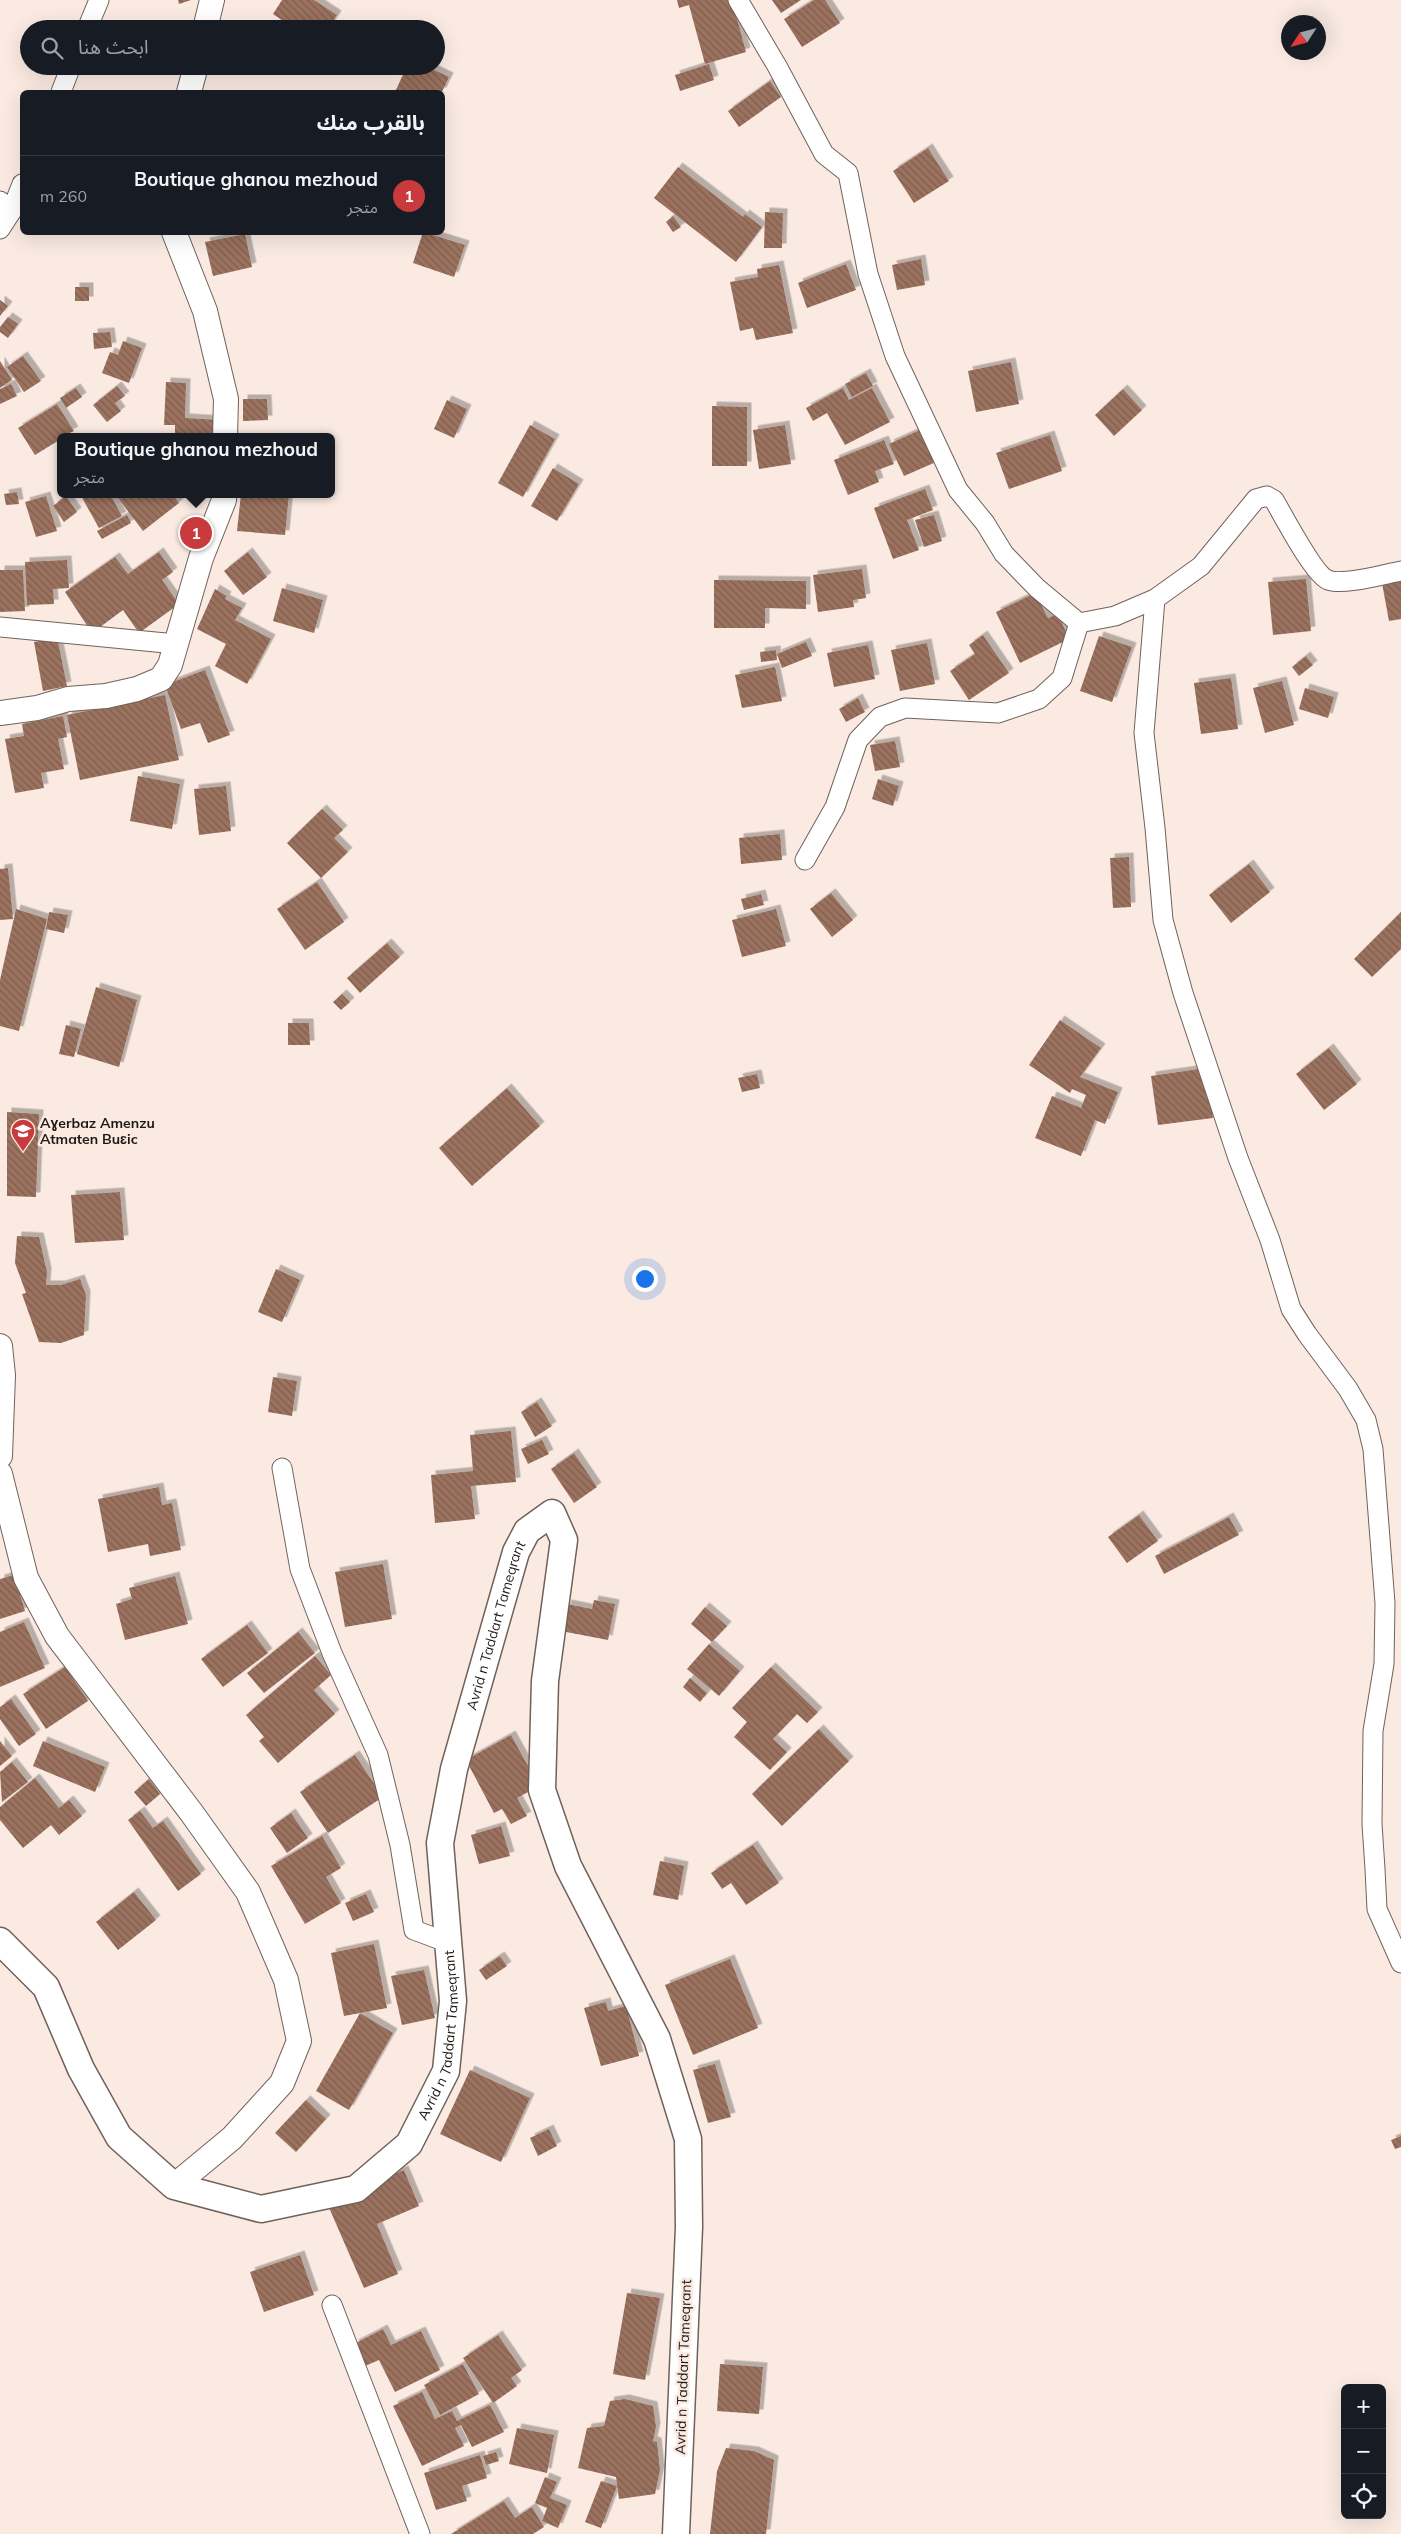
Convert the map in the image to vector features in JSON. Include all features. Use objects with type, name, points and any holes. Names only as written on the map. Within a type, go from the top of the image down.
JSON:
[{"type":"main road","name":"Avrid n Taddart Tameqrant","points":[[0,1940],[46,1987],[81,2068],[119,2136],[174,2186],[261,2209],[356,2189],[409,2144],[446,2071],[453,2001],[440,1843],[454,1769],[516,1552],[527,1531],[552,1513],[564,1540],[545,1681],[542,1790],[568,1866],[657,2039],[688,2139],[688,2227],[676,2534]]},
{"type":"street","points":[[91,20],[99,0]]},
{"type":"street","points":[[207,20],[212,0]]},
{"type":"street","points":[[738,0],[778,66],[824,154],[848,173],[868,274],[895,356],[958,490],[985,523],[1004,554],[1037,588],[1079,623]]},
{"type":"street","points":[[61,90],[68,75]]},
{"type":"street","points":[[190,90],[194,75]]},
{"type":"street","points":[[0,228],[5,207],[20,187]]},
{"type":"street","points":[[175,235],[205,311],[226,399],[226,433]]},
{"type":"street","points":[[1079,623],[1115,616],[1155,599],[1201,566],[1256,498],[1267,496],[1274,500],[1316,571],[1327,580],[1339,582],[1401,571]]},
{"type":"street","points":[[0,713],[37,708],[68,699],[106,696],[137,689],[161,679],[170,665],[201,558],[224,498]]},
{"type":"street","points":[[1155,599],[1144,733],[1163,920],[1189,1011],[1238,1158],[1270,1240],[1291,1309],[1348,1389],[1366,1420],[1373,1449],[1385,1603],[1384,1664],[1373,1731],[1372,1824],[1377,1909],[1401,1963]]},
{"type":"street","points":[[805,860],[835,807],[858,740],[880,716],[905,708],[998,713],[1039,699],[1062,678],[1079,623]]},
{"type":"street","points":[[0,627],[176,644]]},
{"type":"street","points":[[0,1346],[3,1375],[0,1456]]},
{"type":"street","points":[[282,1468],[300,1569],[332,1653],[378,1755],[400,1845],[414,1930],[449,1943]]},
{"type":"street","points":[[0,1474],[26,1578],[57,1636],[191,1812],[248,1892],[286,1980],[298,2041],[282,2083],[232,2138],[174,2186]]},
{"type":"street","points":[[332,2305],[420,2534]]},
{"type":"building","points":[[178,0],[191,0],[179,4]]},
{"type":"building","points":[[282,0],[314,0],[337,15],[334,20],[282,20],[273,14]]},
{"type":"building","points":[[677,0],[732,0],[746,52],[705,64],[689,5],[679,8]]},
{"type":"building","points":[[772,0],[801,0],[781,13]]},
{"type":"building","points":[[814,0],[825,0],[840,23],[802,47],[784,19]]},
{"type":"building","points":[[709,64],[714,80],[680,91],[675,75]]},
{"type":"building","points":[[403,75],[445,75],[449,77],[443,90],[396,90]]},
{"type":"building","points":[[770,81],[781,97],[739,127],[728,111]]},
{"type":"building","points":[[928,148],[949,181],[914,203],[893,171]]},
{"type":"building","points":[[678,167],[743,217],[745,214],[762,227],[736,262],[654,198]]},
{"type":"building","points":[[765,212],[783,213],[782,248],[764,248]]},
{"type":"building","points":[[673,216],[681,227],[673,232],[666,222]]},
{"type":"building","points":[[245,235],[252,267],[213,276],[205,242]]},
{"type":"building","points":[[422,235],[433,235],[465,245],[454,277],[413,263]]},
{"type":"building","points":[[921,259],[925,285],[897,290],[892,265]]},
{"type":"building","points":[[846,264],[856,290],[807,308],[798,283]]},
{"type":"building","points":[[779,265],[793,333],[756,340],[753,328],[740,331],[730,282],[758,277],[757,269]]},
{"type":"building","points":[[75,287],[89,287],[89,301],[75,301]]},
{"type":"building","points":[[0,300],[8,306],[0,316]]},
{"type":"building","points":[[8,317],[18,324],[8,338],[0,332],[0,327]]},
{"type":"building","points":[[110,332],[112,347],[94,349],[93,333]]},
{"type":"building","points":[[123,341],[142,348],[129,383],[102,373],[110,352],[118,355]]},
{"type":"building","points":[[23,356],[41,381],[24,392],[7,367]]},
{"type":"building","points":[[0,361],[12,380],[0,388]]},
{"type":"building","points":[[1011,362],[1019,404],[976,412],[968,371]]},
{"type":"building","points":[[866,373],[873,386],[852,397],[845,384]]},
{"type":"building","points":[[166,382],[186,383],[185,418],[220,420],[219,433],[175,433],[175,425],[164,425]]},
{"type":"building","points":[[11,384],[17,396],[0,404],[0,389]]},
{"type":"building","points":[[117,386],[125,396],[115,403],[121,411],[107,422],[93,405]]},
{"type":"building","points":[[76,388],[82,397],[66,408],[60,398]]},
{"type":"building","points":[[843,388],[849,400],[872,388],[890,422],[845,445],[827,413],[813,421],[806,408]]},
{"type":"building","points":[[1123,389],[1142,410],[1114,436],[1095,415]]},
{"type":"building","points":[[243,399],[267,399],[268,420],[243,421]]},
{"type":"building","points":[[447,400],[467,409],[454,438],[434,429]]},
{"type":"building","points":[[57,404],[74,431],[57,433],[57,441],[35,455],[18,428]]},
{"type":"building","points":[[712,406],[747,407],[747,466],[712,466]]},
{"type":"building","points":[[530,425],[555,439],[523,497],[498,483]]},
{"type":"building","points":[[785,425],[791,464],[759,469],[753,430]]},
{"type":"building","points":[[922,429],[936,462],[904,476],[889,444]]},
{"type":"building","points":[[1050,435],[1062,471],[1009,489],[996,453]]},
{"type":"building","points":[[884,440],[894,464],[875,471],[879,482],[848,495],[834,460]]},
{"type":"building","points":[[553,468],[579,484],[557,521],[531,506]]},
{"type":"building","points":[[925,489],[933,510],[907,520],[919,550],[893,559],[874,508]]},
{"type":"building","points":[[17,492],[19,504],[6,505],[4,494]]},
{"type":"building","points":[[46,496],[57,531],[36,537],[25,502]]},
{"type":"building","points":[[63,498],[67,498],[77,512],[64,522],[53,506]]},
{"type":"building","points":[[82,498],[112,498],[122,516],[99,528]]},
{"type":"building","points":[[118,498],[175,498],[179,503],[143,531]]},
{"type":"building","points":[[241,498],[289,498],[285,535],[237,531]]},
{"type":"building","points":[[127,515],[131,523],[102,539],[97,531]]},
{"type":"building","points":[[934,515],[942,541],[924,547],[915,520]]},
{"type":"building","points":[[159,552],[173,572],[162,580],[179,604],[139,633],[123,610],[92,633],[65,592],[115,557],[128,574]]},
{"type":"building","points":[[248,552],[267,577],[243,595],[224,571]]},
{"type":"building","points":[[67,560],[69,588],[53,589],[54,604],[27,605],[25,562]]},
{"type":"building","points":[[862,569],[866,598],[853,600],[854,607],[818,612],[813,575]]},
{"type":"building","points":[[0,570],[23,570],[25,611],[0,612]]},
{"type":"building","points":[[1306,579],[1311,631],[1273,635],[1268,582]]},
{"type":"building","points":[[714,580],[806,581],[806,609],[765,608],[765,628],[714,628]]},
{"type":"building","points":[[1401,580],[1401,619],[1389,621],[1382,583]]},
{"type":"building","points":[[282,588],[323,600],[314,633],[273,621]]},
{"type":"building","points":[[215,589],[227,596],[225,599],[242,608],[235,620],[271,639],[247,684],[215,666],[226,644],[197,629]]},
{"type":"building","points":[[1035,593],[1048,618],[1058,614],[1069,639],[1020,663],[996,612]]},
{"type":"building","points":[[983,635],[1009,673],[969,700],[950,671],[975,654],[969,645]]},
{"type":"building","points":[[1099,636],[1132,647],[1112,702],[1080,691]]},
{"type":"building","points":[[57,637],[67,686],[43,691],[34,642]]},
{"type":"building","points":[[806,642],[812,656],[782,668],[777,654]]},
{"type":"building","points":[[927,643],[935,684],[900,691],[891,650]]},
{"type":"building","points":[[868,645],[875,679],[834,687],[827,653]]},
{"type":"building","points":[[776,650],[777,660],[761,662],[760,652]]},
{"type":"building","points":[[1306,656],[1313,665],[1299,676],[1292,667]]},
{"type":"building","points":[[775,667],[782,701],[742,708],[735,675]]},
{"type":"building","points":[[205,670],[230,735],[208,743],[200,723],[181,729],[165,685]]},
{"type":"building","points":[[1231,678],[1238,729],[1201,734],[1194,683]]},
{"type":"building","points":[[1282,681],[1294,725],[1265,733],[1253,688]]},
{"type":"building","points":[[1305,688],[1334,697],[1328,718],[1299,709]]},
{"type":"building","points":[[165,695],[179,760],[80,780],[67,715]]},
{"type":"building","points":[[858,698],[865,712],[846,722],[839,709]]},
{"type":"building","points":[[63,716],[67,737],[58,739],[64,769],[41,773],[44,788],[15,793],[5,739],[24,736],[22,724]]},
{"type":"building","points":[[895,741],[900,767],[875,771],[870,745]]},
{"type":"building","points":[[138,776],[180,784],[172,829],[130,821]]},
{"type":"building","points":[[878,779],[899,786],[893,806],[872,799]]},
{"type":"building","points":[[226,786],[231,831],[199,835],[194,789]]},
{"type":"building","points":[[322,809],[343,830],[334,838],[348,852],[321,878],[287,843]]},
{"type":"building","points":[[780,834],[782,860],[741,864],[739,838]]},
{"type":"building","points":[[1129,857],[1131,907],[1113,908],[1110,858]]},
{"type":"building","points":[[1249,864],[1270,892],[1231,923],[1209,895]]},
{"type":"building","points":[[8,868],[13,919],[0,920],[0,869]]},
{"type":"building","points":[[317,882],[344,922],[305,950],[277,909]]},
{"type":"building","points":[[831,893],[853,920],[832,937],[810,909]]},
{"type":"building","points":[[761,894],[764,905],[744,910],[741,899]]},
{"type":"building","points":[[16,909],[47,919],[19,1031],[0,1026],[0,980]]},
{"type":"building","points":[[776,909],[786,946],[742,957],[732,920]]},
{"type":"building","points":[[49,912],[68,915],[64,933],[46,929]]},
{"type":"building","points":[[1401,912],[1401,949],[1372,977],[1354,959]]},
{"type":"building","points":[[387,943],[400,957],[360,993],[347,978]]},
{"type":"building","points":[[96,987],[137,1000],[119,1067],[77,1054]]},
{"type":"building","points":[[342,994],[350,1002],[341,1010],[333,1002]]},
{"type":"building","points":[[1060,1020],[1101,1048],[1080,1077],[1118,1092],[1105,1124],[1095,1120],[1081,1156],[1035,1138],[1052,1096],[1081,1108],[1086,1095],[1072,1089],[1070,1093],[1029,1065]]},
{"type":"building","points":[[288,1023],[309,1023],[310,1045],[288,1045]]},
{"type":"building","points":[[66,1025],[81,1029],[74,1057],[59,1054]]},
{"type":"building","points":[[1329,1048],[1357,1084],[1324,1110],[1296,1074]]},
{"type":"building","points":[[1206,1068],[1213,1118],[1158,1125],[1151,1076]]},
{"type":"building","points":[[757,1074],[760,1088],[742,1092],[738,1078]]},
{"type":"building","points":[[507,1088],[540,1126],[472,1186],[439,1148]]},
{"type":"building","points":[[7,1112],[39,1114],[36,1197],[7,1196]]},
{"type":"building","points":[[120,1192],[124,1240],[75,1243],[71,1195]]},
{"type":"building","points":[[17,1236],[39,1237],[47,1272],[46,1285],[61,1285],[80,1279],[86,1295],[84,1335],[61,1343],[39,1342],[22,1294],[26,1293],[15,1263]]},
{"type":"building","points":[[276,1269],[300,1280],[282,1322],[258,1312]]},
{"type":"building","points":[[273,1377],[297,1381],[292,1416],[268,1412]]},
{"type":"building","points":[[537,1402],[552,1426],[535,1437],[521,1412]]},
{"type":"building","points":[[511,1431],[516,1482],[471,1486],[475,1519],[435,1523],[431,1475],[473,1471],[470,1435]]},
{"type":"building","points":[[542,1440],[549,1454],[528,1464],[521,1449]]},
{"type":"building","points":[[574,1453],[597,1487],[574,1503],[551,1469]]},
{"type":"building","points":[[159,1487],[162,1505],[172,1503],[181,1550],[150,1556],[148,1544],[108,1552],[98,1499]]},
{"type":"building","points":[[1139,1515],[1158,1541],[1127,1563],[1108,1537]]},
{"type":"building","points":[[1229,1517],[1239,1535],[1164,1574],[1155,1556]]},
{"type":"building","points":[[383,1564],[392,1619],[345,1627],[335,1572]]},
{"type":"building","points":[[14,1575],[25,1611],[0,1619],[0,1579]]},
{"type":"building","points":[[175,1576],[188,1624],[125,1640],[116,1604],[132,1599],[129,1588]]},
{"type":"building","points":[[594,1600],[615,1604],[608,1640],[561,1631],[567,1604],[592,1609]]},
{"type":"building","points":[[705,1607],[727,1626],[712,1642],[691,1624]]},
{"type":"building","points":[[24,1622],[45,1668],[0,1687],[0,1632]]},
{"type":"building","points":[[247,1625],[268,1653],[223,1687],[201,1659]]},
{"type":"building","points":[[298,1632],[315,1653],[264,1693],[247,1673]]},
{"type":"building","points":[[709,1644],[740,1671],[719,1696],[687,1669]]},
{"type":"building","points":[[315,1656],[331,1675],[314,1690],[335,1714],[278,1763],[259,1741],[264,1737],[246,1715]]},
{"type":"building","points":[[65,1667],[88,1701],[46,1729],[23,1694]]},
{"type":"building","points":[[771,1667],[818,1712],[807,1723],[797,1714],[773,1739],[787,1752],[770,1770],[734,1737],[747,1722],[732,1708]]},
{"type":"building","points":[[690,1678],[707,1693],[700,1702],[683,1687]]},
{"type":"building","points":[[11,1699],[36,1734],[19,1746],[0,1719],[0,1707]]},
{"type":"building","points":[[819,1729],[849,1761],[782,1826],[752,1794]]},
{"type":"building","points":[[511,1735],[539,1786],[517,1798],[527,1816],[511,1824],[502,1809],[494,1813],[466,1760]]},
{"type":"building","points":[[0,1741],[12,1756],[0,1766]]},
{"type":"building","points":[[43,1741],[105,1767],[95,1792],[33,1766]]},
{"type":"building","points":[[355,1755],[383,1797],[328,1833],[300,1792]]},
{"type":"building","points":[[12,1762],[28,1782],[2,1802],[0,1772]]},
{"type":"building","points":[[35,1778],[59,1808],[69,1800],[82,1816],[59,1835],[51,1825],[23,1848],[0,1820],[0,1807]]},
{"type":"building","points":[[149,1779],[160,1794],[146,1806],[134,1792]]},
{"type":"building","points":[[140,1811],[153,1828],[163,1821],[201,1874],[178,1891],[128,1820]]},
{"type":"building","points":[[291,1813],[308,1838],[287,1853],[270,1828]]},
{"type":"building","points":[[501,1826],[510,1856],[479,1864],[471,1835]]},
{"type":"building","points":[[322,1836],[341,1868],[326,1877],[341,1903],[305,1924],[271,1866]]},
{"type":"building","points":[[753,1845],[779,1883],[746,1905],[731,1883],[722,1889],[711,1873]]},
{"type":"building","points":[[660,1861],[684,1866],[678,1900],[653,1895]]},
{"type":"building","points":[[134,1892],[156,1920],[118,1950],[96,1922]]},
{"type":"building","points":[[366,1894],[374,1912],[353,1921],[345,1903]]},
{"type":"building","points":[[374,1944],[387,2008],[344,2016],[331,1953]]},
{"type":"building","points":[[500,1956],[507,1966],[486,1980],[479,1970]]},
{"type":"building","points":[[730,1959],[758,2028],[693,2055],[665,1985]]},
{"type":"building","points":[[424,1970],[435,2018],[402,2025],[391,1976]]},
{"type":"building","points":[[606,2002],[608,2011],[626,2006],[639,2056],[601,2066],[584,2008]]},
{"type":"building","points":[[360,2013],[393,2033],[349,2110],[316,2091]]},
{"type":"building","points":[[715,2064],[731,2117],[708,2123],[693,2070]]},
{"type":"building","points":[[470,2070],[530,2098],[501,2162],[440,2134]]},
{"type":"building","points":[[306,2100],[326,2119],[296,2152],[275,2133]]},
{"type":"building","points":[[549,2129],[557,2146],[538,2156],[530,2138]]},
{"type":"building","points":[[1401,2136],[1401,2147],[1395,2149],[1391,2140]]},
{"type":"building","points":[[404,2170],[419,2206],[377,2224],[398,2274],[364,2288],[327,2203]]},
{"type":"building","points":[[300,2255],[314,2295],[264,2312],[250,2272]]},
{"type":"building","points":[[627,2293],[660,2298],[645,2380],[613,2374]]},
{"type":"building","points":[[383,2329],[391,2345],[421,2331],[440,2370],[395,2392],[379,2360],[365,2366],[354,2344]]},
{"type":"building","points":[[498,2335],[522,2370],[511,2378],[517,2386],[493,2403],[463,2358]]},
{"type":"building","points":[[463,2364],[479,2394],[440,2415],[424,2385]]},
{"type":"building","points":[[720,2364],[763,2367],[759,2414],[717,2411]]},
{"type":"building","points":[[422,2392],[435,2419],[452,2411],[457,2421],[490,2405],[504,2432],[472,2447],[461,2425],[455,2428],[464,2446],[422,2466],[393,2406]]},
{"type":"building","points":[[625,2399],[653,2406],[656,2427],[653,2441],[657,2442],[660,2470],[655,2494],[619,2499],[616,2477],[578,2468],[587,2428],[604,2426],[610,2401]]},
{"type":"building","points":[[517,2428],[554,2435],[547,2473],[509,2464]]},
{"type":"building","points":[[726,2448],[754,2451],[774,2460],[766,2534],[710,2534],[717,2471]]},
{"type":"building","points":[[496,2452],[499,2461],[486,2465],[483,2456]]},
{"type":"building","points":[[480,2455],[487,2478],[462,2486],[467,2501],[436,2510],[424,2473]]},
{"type":"building","points":[[545,2477],[557,2482],[550,2498],[567,2505],[558,2528],[542,2521],[547,2508],[535,2503]]},
{"type":"building","points":[[601,2481],[617,2486],[601,2528],[585,2522]]},
{"type":"building","points":[[504,2501],[515,2518],[532,2507],[544,2527],[533,2534],[451,2534]]},
{"type":"place","name":"Boutique ghanou mezhoud","points":[[196,533]]},
{"type":"place","name":"Aɣerbaz Amenzu Atmaten Buɛic","points":[[23,1152]]}]
